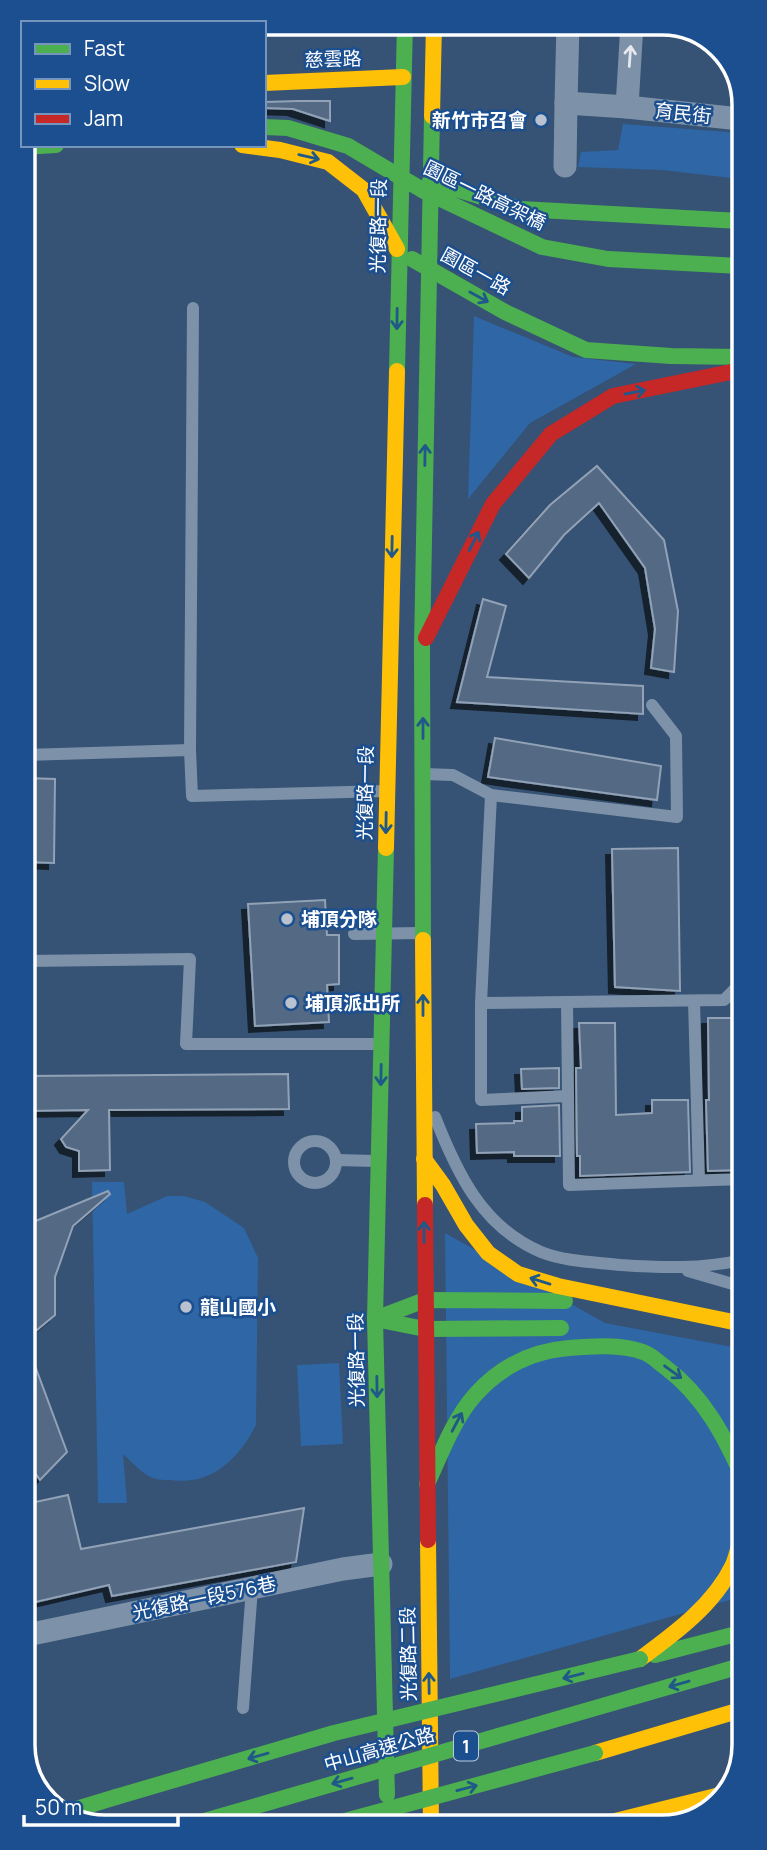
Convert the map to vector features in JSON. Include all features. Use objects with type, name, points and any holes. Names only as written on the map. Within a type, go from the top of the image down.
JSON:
[{"type":"main road","name":"光復路一段","points":[[381,1564],[375,1319],[405,35]]},
{"type":"main road","points":[[427,1484],[422,646],[428,269],[442,221],[430,181],[434,35]]},
{"type":"main road","name":"慈雲路","points":[[266,83],[403,77]]},
{"type":"main road","name":"園區一路高架橋","points":[[266,127],[288,128],[348,146],[424,191],[542,247],[608,259],[732,266]]},
{"type":"main road","points":[[257,147],[328,162],[364,190],[398,251]]},
{"type":"main road","name":"園區一路","points":[[430,181],[521,209],[732,220]]},
{"type":"main road","name":"園區一路","points":[[598,214],[442,221],[398,251],[505,312],[586,350],[732,357]]},
{"type":"main road","points":[[422,646],[493,504],[551,434],[613,396],[732,372]]},
{"type":"main road","points":[[424,1159],[466,1225],[488,1253],[518,1274],[558,1286],[732,1322]]},
{"type":"main road","points":[[375,1319],[425,1300],[559,1301],[679,1310]]},
{"type":"main road","points":[[375,1319],[425,1329],[519,1327],[584,1331],[611,1336],[645,1352],[680,1377],[708,1408],[732,1451]]},
{"type":"main road","points":[[427,1484],[460,1414],[486,1383],[523,1356],[565,1348],[601,1346],[645,1352]]},
{"type":"main road","name":"光復路二段","points":[[427,1484],[431,1815]]},
{"type":"main road","name":"光復路二段","points":[[381,1564],[388,1815]]},
{"type":"main road","points":[[639,1660],[682,1628],[708,1601],[732,1568]]},
{"type":"main road","points":[[76,1809],[334,1734],[732,1635]]},
{"type":"main road","name":"中山高速公路","points":[[225,1815],[732,1668]]},
{"type":"main road","name":"1","points":[[367,1815],[732,1713]]},
{"type":"main road","points":[[639,1815],[708,1798]]},
{"type":"street","points":[[565,166],[568,35]]},
{"type":"street","points":[[626,107],[631,35]]},
{"type":"street","name":"育民街","points":[[566,103],[732,118]]},
{"type":"street","name":"光復路一段576巷","points":[[35,1633],[365,1564],[381,1564]]},
{"type":"lane","points":[[598,214],[692,206]]},
{"type":"lane","points":[[192,308],[192,796],[387,791]]},
{"type":"lane","points":[[423,775],[453,775],[491,795],[677,817],[676,736],[652,705]]},
{"type":"lane","points":[[35,755],[190,750]]},
{"type":"lane","points":[[491,795],[481,1003],[481,1100],[568,1096]]},
{"type":"lane","points":[[354,934],[423,932]]},
{"type":"lane","points":[[35,961],[190,959],[186,1044],[381,1044]]},
{"type":"lane","points":[[481,1003],[724,1000],[732,992]]},
{"type":"lane","points":[[694,1001],[699,1180]]},
{"type":"lane","points":[[567,1002],[569,1185],[732,1179]]},
{"type":"lane","points":[[424,1087],[447,1148],[467,1188],[489,1216],[514,1236],[541,1252],[578,1261],[681,1269],[732,1262]]},
{"type":"lane","points":[[336,1160],[380,1161]]},
{"type":"lane","points":[[681,1269],[732,1284]]},
{"type":"lane","points":[[243,1708],[251,1588]]},
{"type":"shaded area","points":[[623,124],[732,132],[732,178],[662,170],[578,167],[581,152],[618,150]]},
{"type":"shaded area","points":[[474,316],[573,357],[636,364],[530,423],[468,499]]},
{"type":"shaded area","points":[[92,1182],[124,1182],[127,1214],[167,1196],[184,1196],[205,1202],[244,1228],[258,1258],[256,1425],[232,1459],[222,1468],[198,1479],[155,1479],[141,1471],[123,1454],[127,1503],[98,1503]]},
{"type":"shaded area","points":[[445,1233],[605,1323],[732,1347],[732,1599],[450,1679]]},
{"type":"shaded area","points":[[339,1363],[343,1444],[301,1446],[297,1365]]},
{"type":"building","points":[[330,101],[330,121],[293,109],[266,108],[266,102]]},
{"type":"building","points":[[597,466],[664,540],[678,611],[674,672],[651,668],[655,629],[645,568],[599,503],[564,535],[529,578],[506,554],[550,505]]},
{"type":"building","points":[[483,599],[506,606],[487,677],[643,686],[643,714],[457,702]]},
{"type":"building","points":[[495,738],[661,766],[657,800],[488,777]]},
{"type":"building","points":[[35,778],[55,779],[54,863],[35,862]]},
{"type":"building","points":[[678,848],[680,991],[615,987],[612,849]]},
{"type":"building","points":[[325,900],[327,935],[339,935],[339,984],[327,985],[329,1022],[255,1026],[248,904]]},
{"type":"building","points":[[708,1018],[732,1018],[732,1170],[708,1171],[706,1100],[709,1100]]},
{"type":"building","points":[[579,1023],[615,1023],[616,1115],[652,1113],[652,1100],[688,1100],[690,1172],[580,1176],[580,1156],[577,1156],[576,1068],[581,1068]]},
{"type":"building","points":[[559,1068],[559,1088],[522,1089],[521,1069]]},
{"type":"building","points":[[288,1074],[289,1109],[109,1110],[110,1170],[79,1171],[79,1151],[66,1147],[61,1139],[88,1110],[35,1111],[35,1076]]},
{"type":"building","points":[[559,1105],[560,1156],[514,1156],[514,1152],[477,1153],[476,1124],[514,1123],[522,1121],[522,1107]]},
{"type":"building","points":[[108,1191],[110,1194],[73,1226],[55,1277],[55,1315],[35,1332],[35,1221]]},
{"type":"building","points":[[35,1366],[67,1452],[40,1480],[35,1473]]},
{"type":"building","points":[[68,1495],[81,1549],[304,1508],[296,1562],[112,1596],[109,1585],[35,1602],[35,1502]]},
{"type":"traffic: fast","points":[[397,371],[405,35]]},
{"type":"traffic: fast","points":[[423,940],[422,646],[432,116]]},
{"type":"traffic: fast","points":[[266,127],[288,128],[348,146],[424,191],[542,247],[608,259],[732,266]]},
{"type":"traffic: fast","points":[[430,181],[521,209],[732,221]]},
{"type":"traffic: fast","points":[[412,259],[505,312],[586,350],[732,357]]},
{"type":"traffic: fast","points":[[386,848],[375,1319],[387,1795]]},
{"type":"traffic: fast","points":[[375,1319],[425,1300],[565,1301]]},
{"type":"traffic: fast","points":[[375,1319],[425,1329],[561,1328]]},
{"type":"traffic: fast","points":[[427,1484],[460,1415],[485,1385],[518,1362],[542,1353],[569,1348],[616,1347],[643,1352],[652,1357],[679,1378],[702,1404],[732,1454]]},
{"type":"traffic: fast","points":[[655,1655],[732,1635]]},
{"type":"traffic: fast","points":[[116,1797],[334,1733],[640,1659]]},
{"type":"traffic: fast","points":[[225,1815],[732,1668]]},
{"type":"traffic: fast","points":[[367,1815],[595,1753]]},
{"type":"traffic: fast","points":[[76,1809],[116,1797]]},
{"type":"traffic: slow","points":[[432,116],[434,35]]},
{"type":"traffic: slow","points":[[266,83],[403,77]]},
{"type":"traffic: slow","points":[[257,147],[328,162],[364,190],[397,249]]},
{"type":"traffic: slow","points":[[386,848],[397,371]]},
{"type":"traffic: slow","points":[[423,940],[425,1205]]},
{"type":"traffic: slow","points":[[424,1159],[466,1225],[488,1253],[518,1274],[558,1286],[732,1322]]},
{"type":"traffic: slow","points":[[428,1540],[431,1815]]},
{"type":"traffic: slow","points":[[640,1659],[704,1606],[732,1567]]},
{"type":"traffic: slow","points":[[595,1753],[732,1713]]},
{"type":"traffic: slow","points":[[639,1815],[708,1798]]},
{"type":"traffic: jam","points":[[426,638],[493,504],[551,434],[613,396],[732,372]]},
{"type":"traffic: jam","points":[[425,1205],[428,1540]]},
{"type":"place","name":"新竹市召會","points":[[541,120]]},
{"type":"place","name":"埔頂分隊","points":[[287,919]]},
{"type":"place","name":"埔頂派出所","points":[[291,1003]]},
{"type":"place","name":"龍山國小","points":[[186,1307]]}]
